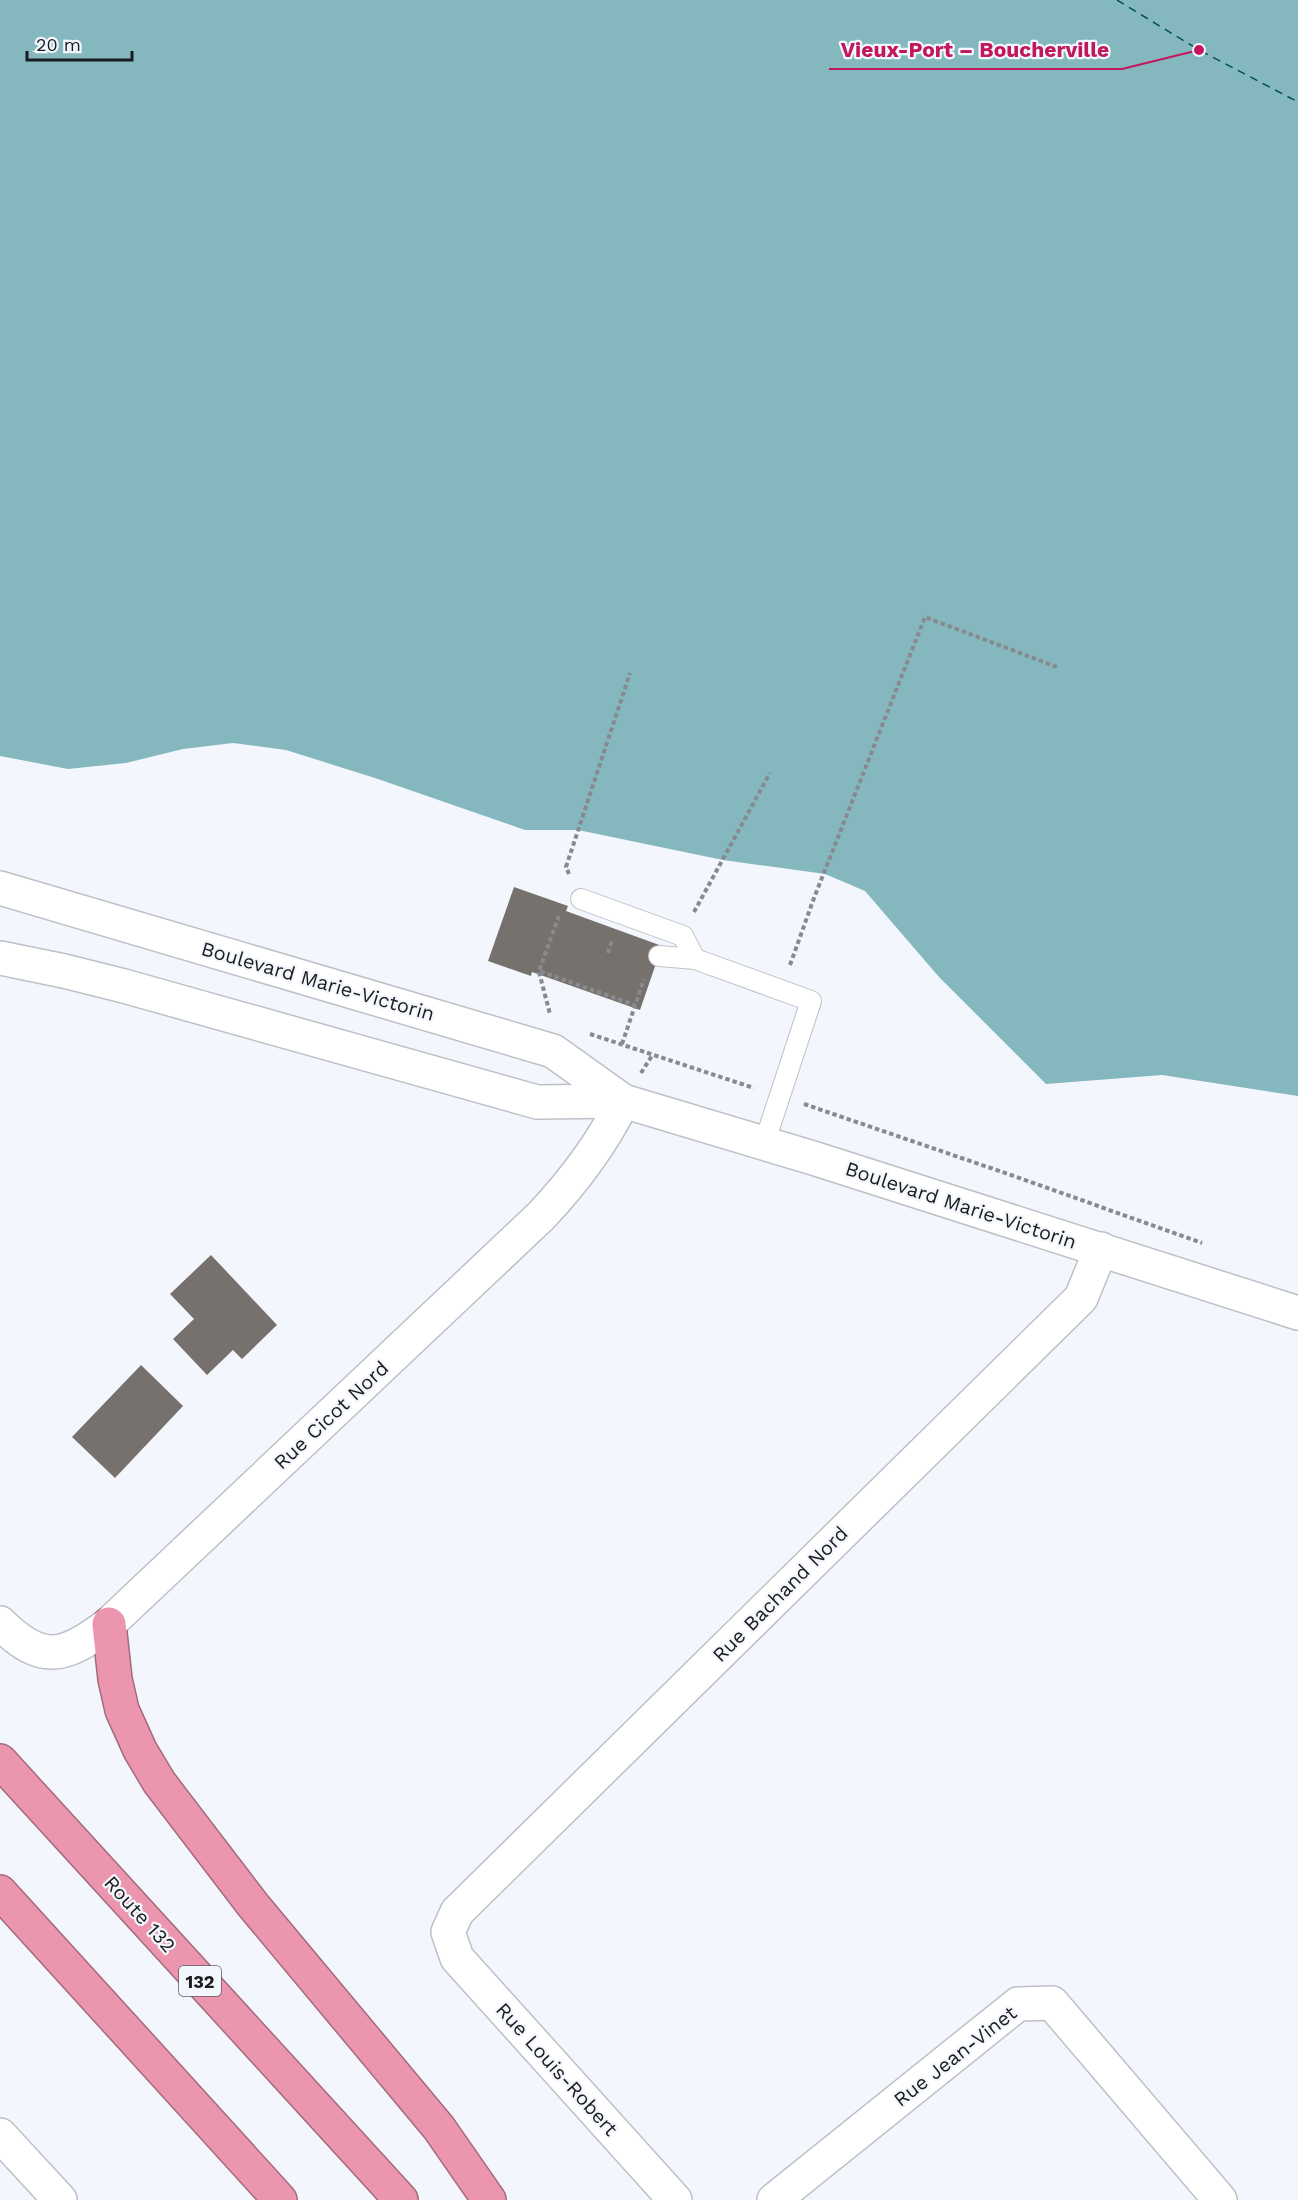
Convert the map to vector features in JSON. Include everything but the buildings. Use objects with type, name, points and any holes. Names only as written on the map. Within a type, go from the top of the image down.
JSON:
[{"type":"highway","points":[[109,1624],[115,1679],[122,1710],[140,1750],[159,1782],[253,1905],[439,2128],[489,2200]]},
{"type":"highway","name":"Route 132","points":[[0,1761],[401,2200]]},
{"type":"highway","points":[[0,1892],[280,2200]]},
{"type":"street","name":"Boulevard Marie-Victorin","points":[[0,888],[553,1051],[623,1101]]},
{"type":"street","name":"Boulevard Marie-Victorin","points":[[0,958],[114,983],[537,1102],[623,1101],[1101,1249],[1298,1313]]},
{"type":"street","name":"Rue Cicot Nord","points":[[0,1623],[28,1646],[42,1651],[55,1652],[78,1647],[109,1624],[541,1216],[573,1180],[602,1140],[623,1101]]},
{"type":"street","name":"Rue Bachand Nord","points":[[448,1932],[457,1912],[1081,1298],[1101,1249]]},
{"type":"street","name":"Rue Louis-Robert","points":[[448,1932],[457,1958],[675,2200]]},
{"type":"street","name":"Rue Jean-Vinet","points":[[774,2200],[1018,2004],[1052,2003],[1220,2200]]},
{"type":"street","points":[[0,2135],[60,2200]]},
{"type":"lane","points":[[581,899],[683,936],[695,959]]},
{"type":"lane","points":[[659,956],[695,959],[810,1001],[764,1144]]},
{"type":"path","points":[[781,990],[814,898],[925,617],[1057,666]]},
{"type":"path","points":[[566,867],[630,673]]},
{"type":"path","points":[[696,908],[770,773]]},
{"type":"path","points":[[548,1020],[550,1011],[539,971],[562,907]]},
{"type":"path","points":[[559,915],[570,918]]},
{"type":"path","points":[[608,953],[615,934]]},
{"type":"path","points":[[544,938],[550,940]]},
{"type":"path","points":[[539,971],[635,1005]]},
{"type":"path","points":[[622,1044],[645,977]]},
{"type":"path","points":[[802,1104],[1011,1175],[1206,1245]]},
{"type":"water","points":[[0,0],[1298,0],[1298,1096],[1162,1075],[1046,1084],[939,977],[865,891],[825,874],[723,860],[578,830],[525,830],[286,750],[233,743],[183,749],[126,763],[68,769],[0,756]]},
{"type":"ferry route","points":[[1117,0],[1199,50],[1298,102]]},
{"type":"place","name":"Vieux-Port – Boucherville","points":[[1199,50]]}]
